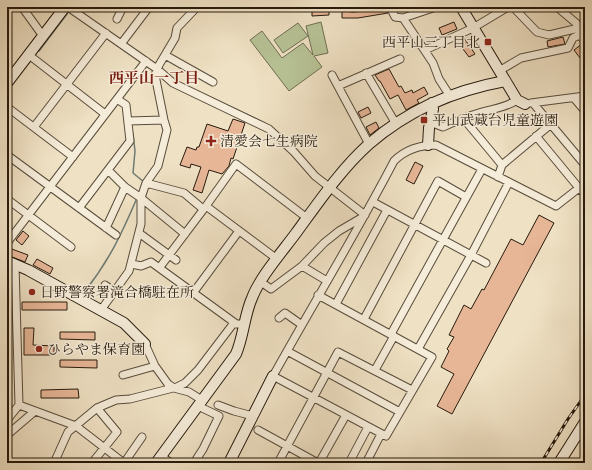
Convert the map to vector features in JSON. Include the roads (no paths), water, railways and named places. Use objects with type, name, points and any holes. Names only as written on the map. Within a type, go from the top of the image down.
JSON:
[{"type":"street","points":[[22,7],[43,36]]},
{"type":"street","points":[[7,83],[65,7]]},
{"type":"street","points":[[68,7],[157,68],[173,83],[269,129],[294,152],[315,176],[364,216]]},
{"type":"street","points":[[117,19],[123,7]]},
{"type":"street","points":[[121,44],[149,7]]},
{"type":"street","points":[[101,310],[129,271],[132,264],[141,224],[141,198],[146,183],[158,166],[167,130],[155,75],[157,68],[176,38],[177,28],[197,7]]},
{"type":"street","points":[[390,7],[395,17],[403,18],[436,7]]},
{"type":"street","points":[[461,7],[506,81],[525,102],[551,124],[585,165]]},
{"type":"street","points":[[425,50],[473,28],[508,7]]},
{"type":"street","points":[[513,7],[537,32],[549,35],[581,33]]},
{"type":"street","points":[[557,7],[576,23],[581,33]]},
{"type":"street","points":[[403,18],[434,63],[439,80],[450,96]]},
{"type":"street","points":[[34,127],[106,33]]},
{"type":"street","points":[[500,71],[521,58],[568,48],[573,38],[581,33]]},
{"type":"street","points":[[29,55],[105,114]]},
{"type":"street","points":[[165,55],[213,82]]},
{"type":"street","points":[[338,86],[400,59]]},
{"type":"street","points":[[7,243],[146,61]]},
{"type":"street","points":[[366,73],[396,124]]},
{"type":"street","points":[[332,75],[369,144]]},
{"type":"street","points":[[171,463],[159,459],[236,354],[243,336],[252,298],[261,282],[307,218],[347,167],[369,144],[396,124],[432,103],[475,87],[506,81]]},
{"type":"street","points":[[430,122],[443,127],[463,118],[525,102],[585,96]]},
{"type":"street","points":[[574,98],[585,112]]},
{"type":"street","points":[[79,208],[130,140],[126,106],[117,99]]},
{"type":"street","points":[[428,145],[430,122],[433,114],[432,103]]},
{"type":"street","points":[[7,107],[73,157]]},
{"type":"street","points":[[463,118],[502,165]]},
{"type":"street","points":[[128,121],[164,120]]},
{"type":"street","points":[[498,177],[502,165],[551,124]]},
{"type":"street","points":[[229,463],[273,376],[318,295],[373,202],[394,160],[410,149],[428,145],[441,147],[556,206],[583,192],[536,136]]},
{"type":"street","points":[[7,155],[116,235]]},
{"type":"street","points":[[160,267],[236,164],[307,218]]},
{"type":"street","points":[[375,370],[392,335],[482,169]]},
{"type":"street","points":[[108,170],[125,187],[141,198],[185,234]]},
{"type":"street","points":[[364,319],[438,181],[466,197]]},
{"type":"street","points":[[418,349],[471,255],[509,182]]},
{"type":"street","points":[[146,183],[184,193],[277,259]]},
{"type":"street","points":[[106,228],[125,187]]},
{"type":"street","points":[[7,199],[71,247]]},
{"type":"street","points":[[373,202],[486,263]]},
{"type":"street","points":[[336,304],[387,210]]},
{"type":"street","points":[[261,282],[271,289],[302,266],[329,239],[364,216]]},
{"type":"street","points":[[193,293],[239,231]]},
{"type":"street","points":[[139,233],[176,260]]},
{"type":"street","points":[[132,264],[141,266],[151,262],[160,267],[235,323],[245,324]]},
{"type":"street","points":[[7,420],[19,405],[11,263],[28,270],[124,323],[145,344],[155,366],[163,378],[174,388],[189,392],[200,403],[219,416],[203,449],[194,463]]},
{"type":"street","points":[[302,266],[327,281]]},
{"type":"street","points":[[105,285],[114,292]]},
{"type":"street","points":[[273,376],[386,436],[432,357],[318,295]]},
{"type":"street","points":[[279,318],[285,313],[302,325]]},
{"type":"street","points":[[54,463],[68,432],[97,408],[116,400],[130,400],[174,388],[185,383],[198,370],[235,323]]},
{"type":"street","points":[[287,351],[400,412]]},
{"type":"street","points":[[278,463],[338,352],[412,390]]},
{"type":"street","points":[[123,375],[155,366]]},
{"type":"street","points":[[19,405],[76,426],[124,463],[142,437]]},
{"type":"street","points":[[218,405],[253,416]]},
{"type":"street","points":[[92,463],[117,432],[97,408]]},
{"type":"street","points":[[7,435],[35,411]]},
{"type":"street","points":[[258,430],[319,463],[346,415]]},
{"type":"street","points":[[558,463],[585,422]]},
{"type":"street","points":[[349,463],[368,427]]},
{"type":"street","points":[[366,463],[381,434]]},
{"type":"waterway","points":[[39,51],[67,14]]},
{"type":"waterway","points":[[133,134],[135,151],[133,173],[144,182]]},
{"type":"waterway","points":[[85,291],[94,280],[114,246],[137,198]]},
{"type":"railway","points":[[541,463],[568,419],[585,395]]},
{"type":"place","name":"西平山三丁目北","points":[[488,42]]},
{"type":"place","name":"平山武蔵台児童遊園","points":[[424,120]]},
{"type":"place","name":"清愛会七生病院","points":[[211,141]]},
{"type":"place","name":"日野警察署滝合橋駐在所","points":[[32,292]]},
{"type":"place","name":"ひらやま保育園","points":[[39,349]]},
{"type":"district","name":"西平山一丁目","points":[[154,78]]}]
